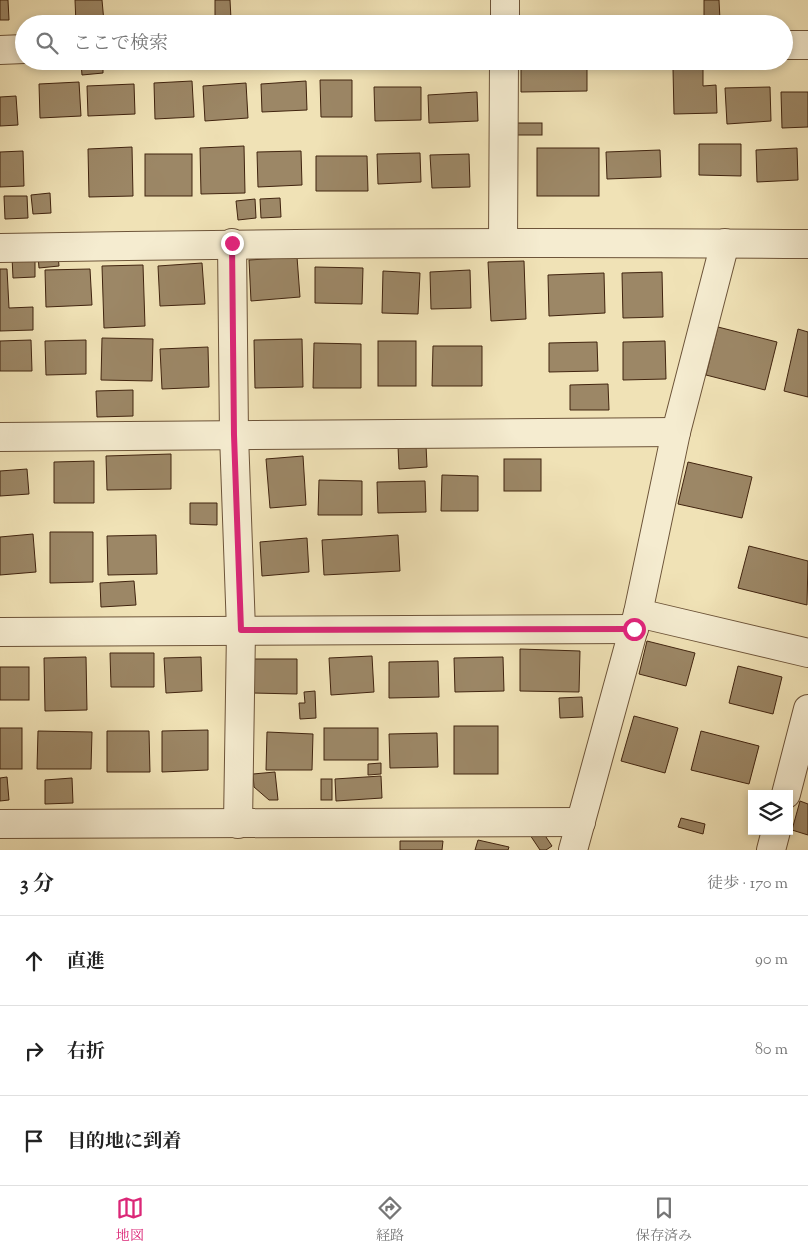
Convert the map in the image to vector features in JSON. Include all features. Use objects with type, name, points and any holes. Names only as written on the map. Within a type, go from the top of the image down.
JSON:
[{"type":"street","points":[[504,15],[505,0]]},
{"type":"street","points":[[793,45],[808,44]]},
{"type":"street","points":[[0,50],[15,49]]},
{"type":"street","points":[[503,242],[504,70]]},
{"type":"street","points":[[232,243],[234,435],[241,630],[238,824]]},
{"type":"street","points":[[0,248],[232,243],[808,244]]},
{"type":"street","points":[[573,850],[636,621],[676,432],[725,243]]},
{"type":"street","points":[[0,437],[676,432]]},
{"type":"street","points":[[0,632],[241,630],[636,621],[808,653]]},
{"type":"street","points":[[787,790],[808,709]]},
{"type":"street","points":[[0,824],[581,822]]},
{"type":"street","points":[[771,850],[775,835]]},
{"type":"building","points":[[0,0],[8,0],[9,20],[0,20]]},
{"type":"building","points":[[75,0],[102,0],[103,15],[76,15]]},
{"type":"building","points":[[215,0],[230,0],[231,15],[215,15]]},
{"type":"building","points":[[704,0],[719,0],[720,15],[704,15]]},
{"type":"building","points":[[82,70],[103,70],[103,73],[82,75]]},
{"type":"building","points":[[521,70],[587,70],[587,91],[521,92]]},
{"type":"building","points":[[673,70],[703,70],[703,86],[716,85],[717,113],[674,114]]},
{"type":"building","points":[[320,80],[352,80],[352,117],[321,117]]},
{"type":"building","points":[[192,81],[194,117],[155,119],[154,83]]},
{"type":"building","points":[[306,81],[307,110],[262,112],[261,84]]},
{"type":"building","points":[[79,82],[81,116],[40,118],[39,84]]},
{"type":"building","points":[[246,83],[248,118],[205,121],[203,86]]},
{"type":"building","points":[[134,84],[135,114],[88,116],[87,86]]},
{"type":"building","points":[[374,87],[421,87],[421,120],[375,121]]},
{"type":"building","points":[[770,87],[771,121],[727,124],[725,88]]},
{"type":"building","points":[[477,92],[478,121],[429,123],[428,95]]},
{"type":"building","points":[[781,92],[808,92],[808,127],[782,128]]},
{"type":"building","points":[[16,96],[18,125],[0,126],[0,97]]},
{"type":"building","points":[[514,123],[542,123],[542,135],[514,135]]},
{"type":"building","points":[[699,144],[741,144],[741,176],[699,175]]},
{"type":"building","points":[[244,146],[245,193],[201,194],[200,148]]},
{"type":"building","points":[[132,147],[133,196],[89,197],[88,149]]},
{"type":"building","points":[[537,148],[599,148],[599,196],[537,196]]},
{"type":"building","points":[[797,148],[798,180],[757,182],[756,150]]},
{"type":"building","points":[[660,150],[661,177],[607,179],[606,152]]},
{"type":"building","points":[[23,151],[24,186],[0,187],[0,152]]},
{"type":"building","points":[[301,151],[302,185],[258,187],[257,152]]},
{"type":"building","points":[[420,153],[421,182],[378,184],[377,154]]},
{"type":"building","points":[[145,154],[192,154],[192,196],[145,196]]},
{"type":"building","points":[[469,154],[470,187],[432,188],[430,155]]},
{"type":"building","points":[[316,156],[367,156],[368,191],[316,191]]},
{"type":"building","points":[[50,193],[51,213],[33,214],[31,195]]},
{"type":"building","points":[[4,196],[27,196],[28,218],[5,219]]},
{"type":"building","points":[[280,198],[281,217],[261,218],[260,199]]},
{"type":"building","points":[[255,199],[256,218],[238,220],[236,201]]},
{"type":"building","points":[[58,255],[59,266],[39,268],[38,256]]},
{"type":"building","points":[[12,257],[35,257],[35,277],[13,278]]},
{"type":"building","points":[[297,257],[300,297],[251,301],[249,260]]},
{"type":"building","points":[[524,261],[526,319],[491,321],[488,262]]},
{"type":"building","points":[[202,263],[205,304],[160,306],[158,266]]},
{"type":"building","points":[[143,265],[145,326],[104,328],[102,266]]},
{"type":"building","points":[[315,267],[363,268],[362,304],[315,303]]},
{"type":"building","points":[[0,269],[7,269],[9,308],[33,307],[33,330],[0,331]]},
{"type":"building","points":[[90,269],[92,305],[46,307],[45,270]]},
{"type":"building","points":[[470,270],[471,308],[431,309],[430,272]]},
{"type":"building","points":[[383,271],[420,273],[418,314],[382,313]]},
{"type":"building","points":[[662,272],[663,317],[623,318],[622,273]]},
{"type":"building","points":[[604,273],[605,313],[549,316],[548,275]]},
{"type":"building","points":[[718,327],[777,342],[765,390],[706,375]]},
{"type":"building","points":[[798,329],[808,332],[808,397],[784,391]]},
{"type":"building","points":[[102,338],[153,339],[152,381],[101,380]]},
{"type":"building","points":[[302,339],[303,387],[255,388],[254,340]]},
{"type":"building","points":[[31,340],[32,371],[0,371],[0,341]]},
{"type":"building","points":[[86,340],[86,374],[46,375],[45,341]]},
{"type":"building","points":[[378,341],[416,341],[416,386],[378,386]]},
{"type":"building","points":[[665,341],[666,379],[623,380],[623,342]]},
{"type":"building","points":[[597,342],[598,371],[549,372],[549,343]]},
{"type":"building","points":[[314,343],[361,344],[361,388],[313,388]]},
{"type":"building","points":[[433,346],[482,346],[482,386],[432,386]]},
{"type":"building","points":[[208,347],[209,387],[162,389],[160,349]]},
{"type":"building","points":[[608,384],[609,410],[570,410],[570,385]]},
{"type":"building","points":[[133,390],[133,416],[97,417],[96,391]]},
{"type":"building","points":[[426,445],[427,467],[399,469],[398,446]]},
{"type":"building","points":[[171,454],[171,489],[107,490],[106,456]]},
{"type":"building","points":[[303,456],[306,505],[270,508],[266,459]]},
{"type":"building","points":[[504,459],[541,459],[541,491],[504,491]]},
{"type":"building","points":[[94,461],[94,503],[54,503],[54,462]]},
{"type":"building","points":[[688,462],[752,477],[742,518],[678,504]]},
{"type":"building","points":[[27,469],[29,494],[0,496],[0,471]]},
{"type":"building","points":[[442,475],[478,476],[478,511],[441,511]]},
{"type":"building","points":[[319,480],[362,481],[362,515],[318,515]]},
{"type":"building","points":[[425,481],[426,512],[378,513],[377,482]]},
{"type":"building","points":[[190,503],[217,503],[217,525],[190,524]]},
{"type":"building","points":[[50,532],[93,532],[93,582],[50,583]]},
{"type":"building","points":[[33,534],[36,572],[0,575],[0,537]]},
{"type":"building","points":[[156,535],[157,574],[108,575],[107,536]]},
{"type":"building","points":[[398,535],[400,571],[324,575],[322,540]]},
{"type":"building","points":[[307,538],[309,572],[262,576],[260,542]]},
{"type":"building","points":[[749,546],[808,561],[807,605],[738,588]]},
{"type":"building","points":[[134,581],[136,605],[101,607],[100,583]]},
{"type":"building","points":[[647,641],[695,653],[686,686],[639,674]]},
{"type":"building","points":[[520,649],[580,651],[579,692],[520,691]]},
{"type":"building","points":[[110,653],[154,653],[154,687],[111,687]]},
{"type":"building","points":[[372,656],[374,692],[331,695],[329,658]]},
{"type":"building","points":[[86,657],[87,710],[45,711],[44,658]]},
{"type":"building","points":[[201,657],[202,691],[166,693],[164,658]]},
{"type":"building","points":[[503,657],[504,691],[455,692],[454,658]]},
{"type":"building","points":[[252,659],[297,659],[297,694],[252,693]]},
{"type":"building","points":[[438,661],[439,697],[389,698],[389,662]]},
{"type":"building","points":[[738,666],[782,677],[773,714],[729,703]]},
{"type":"building","points":[[0,667],[29,667],[29,700],[0,700]]},
{"type":"building","points":[[315,691],[316,718],[300,719],[299,703],[305,703],[304,692]]},
{"type":"building","points":[[582,697],[583,717],[560,718],[559,698]]},
{"type":"building","points":[[634,716],[678,728],[665,773],[621,761]]},
{"type":"building","points":[[454,726],[498,726],[498,774],[454,774]]},
{"type":"building","points":[[0,728],[22,728],[22,769],[0,769]]},
{"type":"building","points":[[324,728],[378,728],[378,760],[324,760]]},
{"type":"building","points":[[208,730],[208,770],[162,772],[162,731]]},
{"type":"building","points":[[38,731],[92,732],[91,769],[37,769]]},
{"type":"building","points":[[107,731],[149,731],[150,772],[107,772]]},
{"type":"building","points":[[701,731],[759,746],[749,784],[691,770]]},
{"type":"building","points":[[267,732],[313,734],[312,770],[266,770]]},
{"type":"building","points":[[437,733],[438,767],[390,768],[389,734]]},
{"type":"building","points":[[381,763],[381,774],[368,775],[368,764]]},
{"type":"building","points":[[275,772],[278,800],[269,800],[254,787],[253,774]]},
{"type":"building","points":[[381,776],[382,798],[336,801],[335,779]]},
{"type":"building","points":[[7,777],[9,800],[0,801],[0,778]]},
{"type":"building","points":[[72,778],[73,803],[45,804],[45,780]]},
{"type":"building","points":[[321,779],[332,779],[332,800],[321,800]]},
{"type":"building","points":[[800,801],[808,804],[808,835],[793,830]]},
{"type":"building","points":[[681,818],[705,824],[703,834],[678,827]]},
{"type":"building","points":[[540,828],[552,846],[546,850],[540,850],[530,835]]},
{"type":"building","points":[[478,840],[509,847],[508,850],[475,850]]},
{"type":"building","points":[[400,841],[443,841],[442,850],[400,850]]},
{"type":"route","points":[[232,243],[234,435],[241,630],[634,629]]}]
